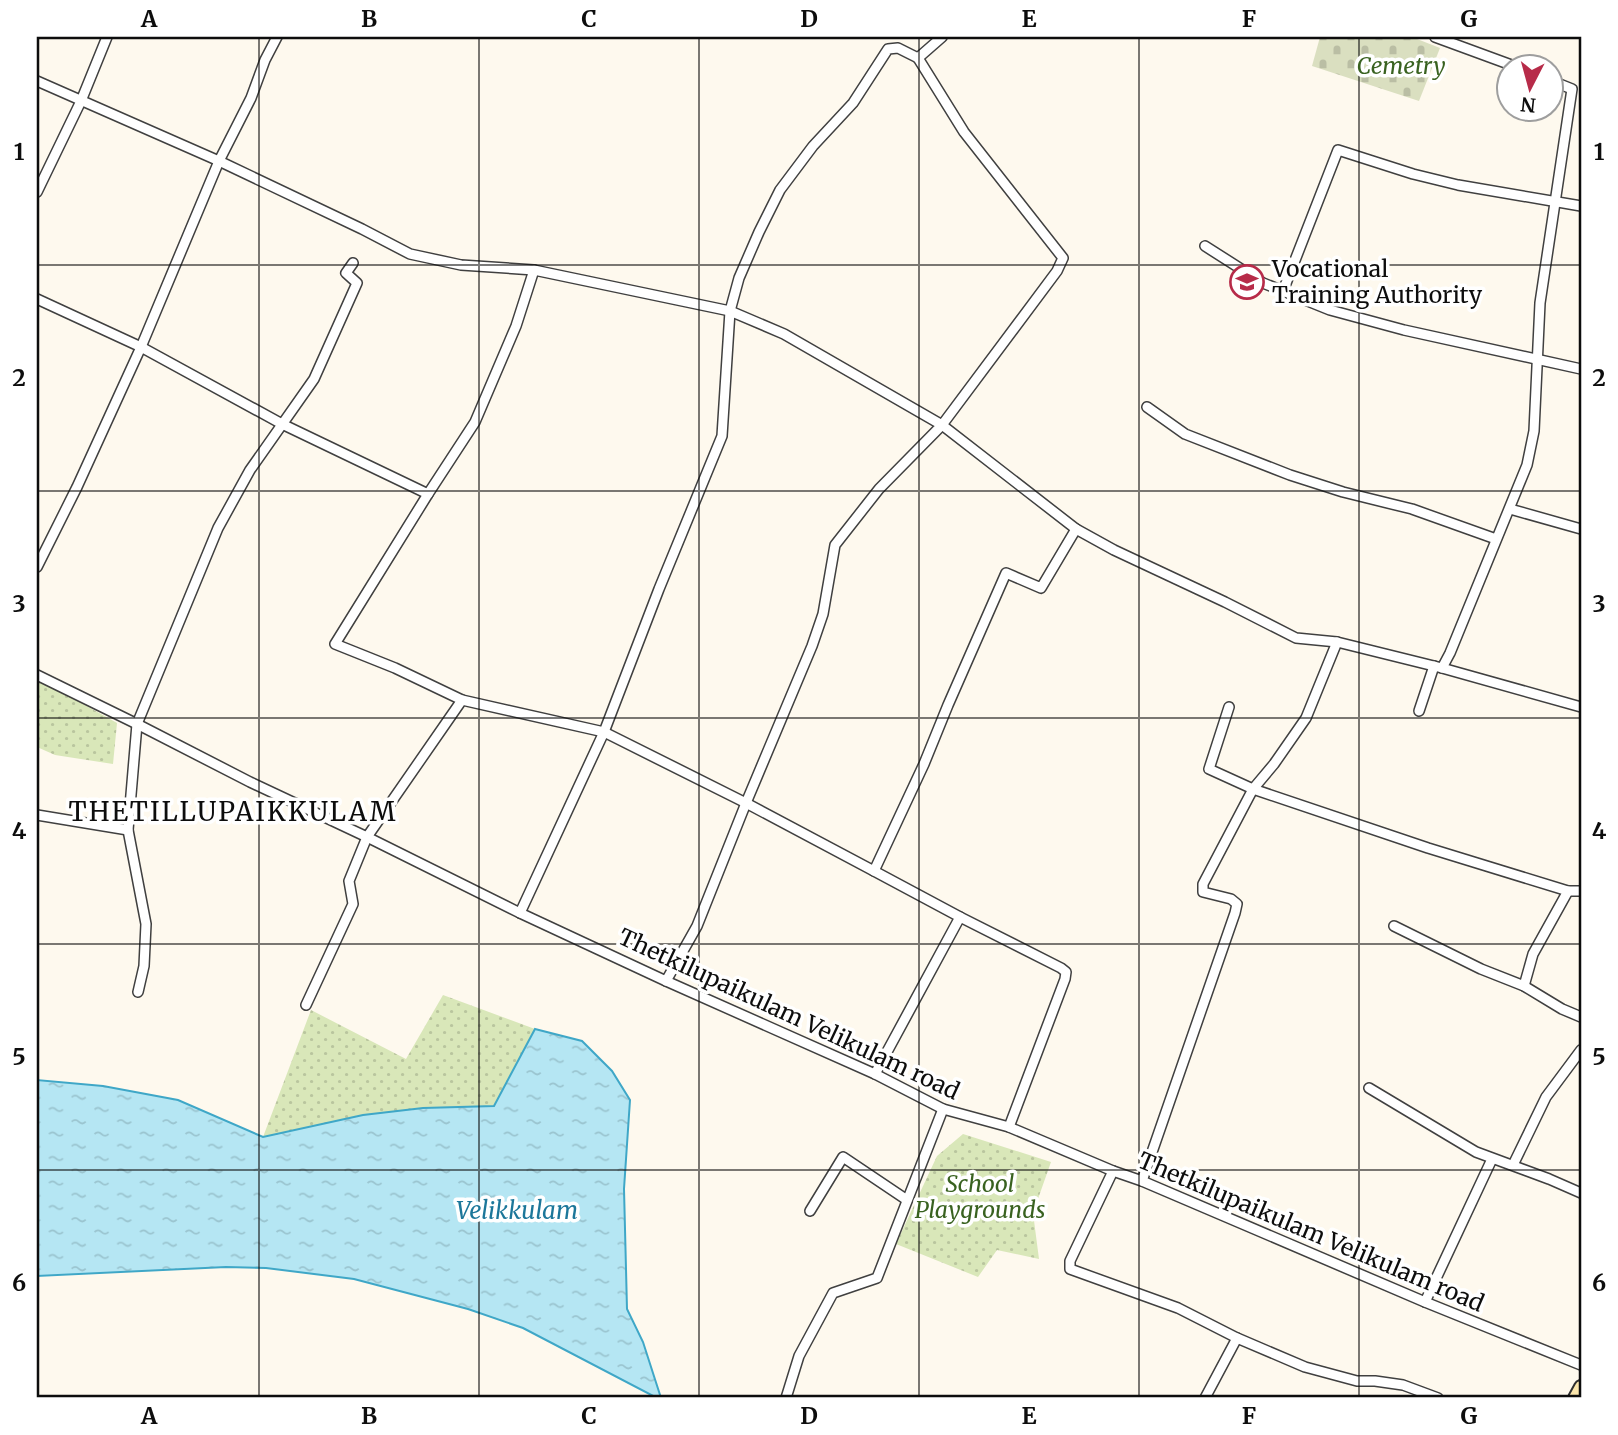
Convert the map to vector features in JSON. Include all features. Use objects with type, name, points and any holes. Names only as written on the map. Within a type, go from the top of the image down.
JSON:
[{"type":"street","points":[[37,192],[107,37]]},
{"type":"street","points":[[37,567],[141,347],[219,161],[251,98],[277,37]]},
{"type":"street","points":[[918,58],[942,37]]},
{"type":"street","points":[[1436,37],[1496,59]]},
{"type":"street","points":[[520,913],[604,733],[722,436],[730,311],[739,278],[759,232],[780,190],[813,146],[853,103],[888,49],[898,48],[918,58],[964,132],[1063,258],[1057,271],[942,425],[879,489],[835,545],[823,614],[812,646],[697,926],[666,981]]},
{"type":"street","points":[[37,80],[219,161],[410,254],[461,265],[534,270],[730,311],[784,334],[942,425],[1076,529],[1296,638],[1337,642],[1581,707]]},
{"type":"street","points":[[1419,711],[1438,667],[1450,653],[1527,465],[1534,431],[1540,303],[1572,89],[1566,87]]},
{"type":"street","points":[[1283,291],[1338,150],[1458,185],[1581,206]]},
{"type":"street","points":[[1205,246],[1263,283],[1330,310],[1404,330],[1581,369]]},
{"type":"street","points":[[138,992],[144,966],[146,924],[128,830],[137,724],[218,528],[250,470],[314,379],[340,324],[357,283],[346,273],[353,263]]},
{"type":"street","points":[[534,270],[516,326],[475,422],[335,644],[396,668],[462,700],[604,733],[746,803],[1062,968],[1066,972],[1065,979],[1009,1128]]},
{"type":"street","points":[[37,299],[141,347],[282,424],[428,494]]},
{"type":"street","points":[[1147,407],[1185,433],[1290,475],[1343,492],[1412,509],[1496,539]]},
{"type":"street","points":[[1510,509],[1581,529]]},
{"type":"street","points":[[874,871],[924,764],[1006,573],[1041,588],[1076,529]]},
{"type":"street","points":[[1142,1181],[1237,904],[1231,899],[1203,891],[1203,884],[1253,789],[1306,718],[1337,642]]},
{"type":"street","name":"Thetkilupaikulam Velikulam road","points":[[37,675],[520,913],[874,1074],[943,1109],[1009,1128],[1142,1181],[1425,1302],[1581,1365]]},
{"type":"street","points":[[306,1004],[353,904],[349,881],[367,837],[462,700]]},
{"type":"street","points":[[1229,707],[1209,769],[1253,789],[1428,848],[1568,891],[1581,891]]},
{"type":"street","points":[[37,815],[128,830]]},
{"type":"street","points":[[1524,986],[1533,954],[1568,891]]},
{"type":"street","points":[[874,1074],[960,917]]},
{"type":"street","points":[[1394,926],[1481,969],[1524,986],[1581,1017]]},
{"type":"street","points":[[1513,1165],[1546,1097],[1581,1050]]},
{"type":"street","points":[[1369,1088],[1476,1152],[1581,1193]]},
{"type":"street","points":[[786,1398],[799,1356],[833,1293],[877,1278],[943,1109]]},
{"type":"street","points":[[810,1211],[843,1157],[907,1200]]},
{"type":"street","points":[[1425,1302],[1492,1159]]},
{"type":"street","points":[[1113,1171],[1070,1261],[1070,1269],[1178,1308],[1237,1338],[1305,1367],[1357,1381],[1403,1385],[1438,1398]]},
{"type":"street","points":[[1205,1398],[1237,1338]]},
{"type":"street","points":[[1575,1398],[1581,1387]]},
{"type":"green space","name":"Cemetry","points":[[1320,37],[1412,37],[1440,48],[1419,101],[1312,66]]},
{"type":"green space","points":[[37,678],[117,723],[113,764],[55,755],[37,747]]},
{"type":"green space","points":[[443,995],[535,1029],[494,1106],[423,1108],[263,1137],[311,1010],[406,1059]]},
{"type":"green space","name":"School Playgrounds","points":[[963,1134],[1051,1162],[1033,1213],[1039,1259],[997,1250],[978,1277],[896,1244],[937,1156]]},
{"type":"water","name":"Velikkulam","points":[[535,1029],[582,1041],[612,1071],[630,1100],[624,1189],[627,1309],[643,1342],[661,1398],[523,1328],[468,1309],[354,1279],[266,1268],[226,1267],[37,1276],[37,1080],[103,1086],[178,1100],[263,1137],[363,1115],[423,1108],[494,1106]]},
{"type":"place","name":"Vocational Training Authority","points":[[1247,282]]},
{"type":"district","name":"THETILLUPAIKKULAM","points":[[233,812]]}]
